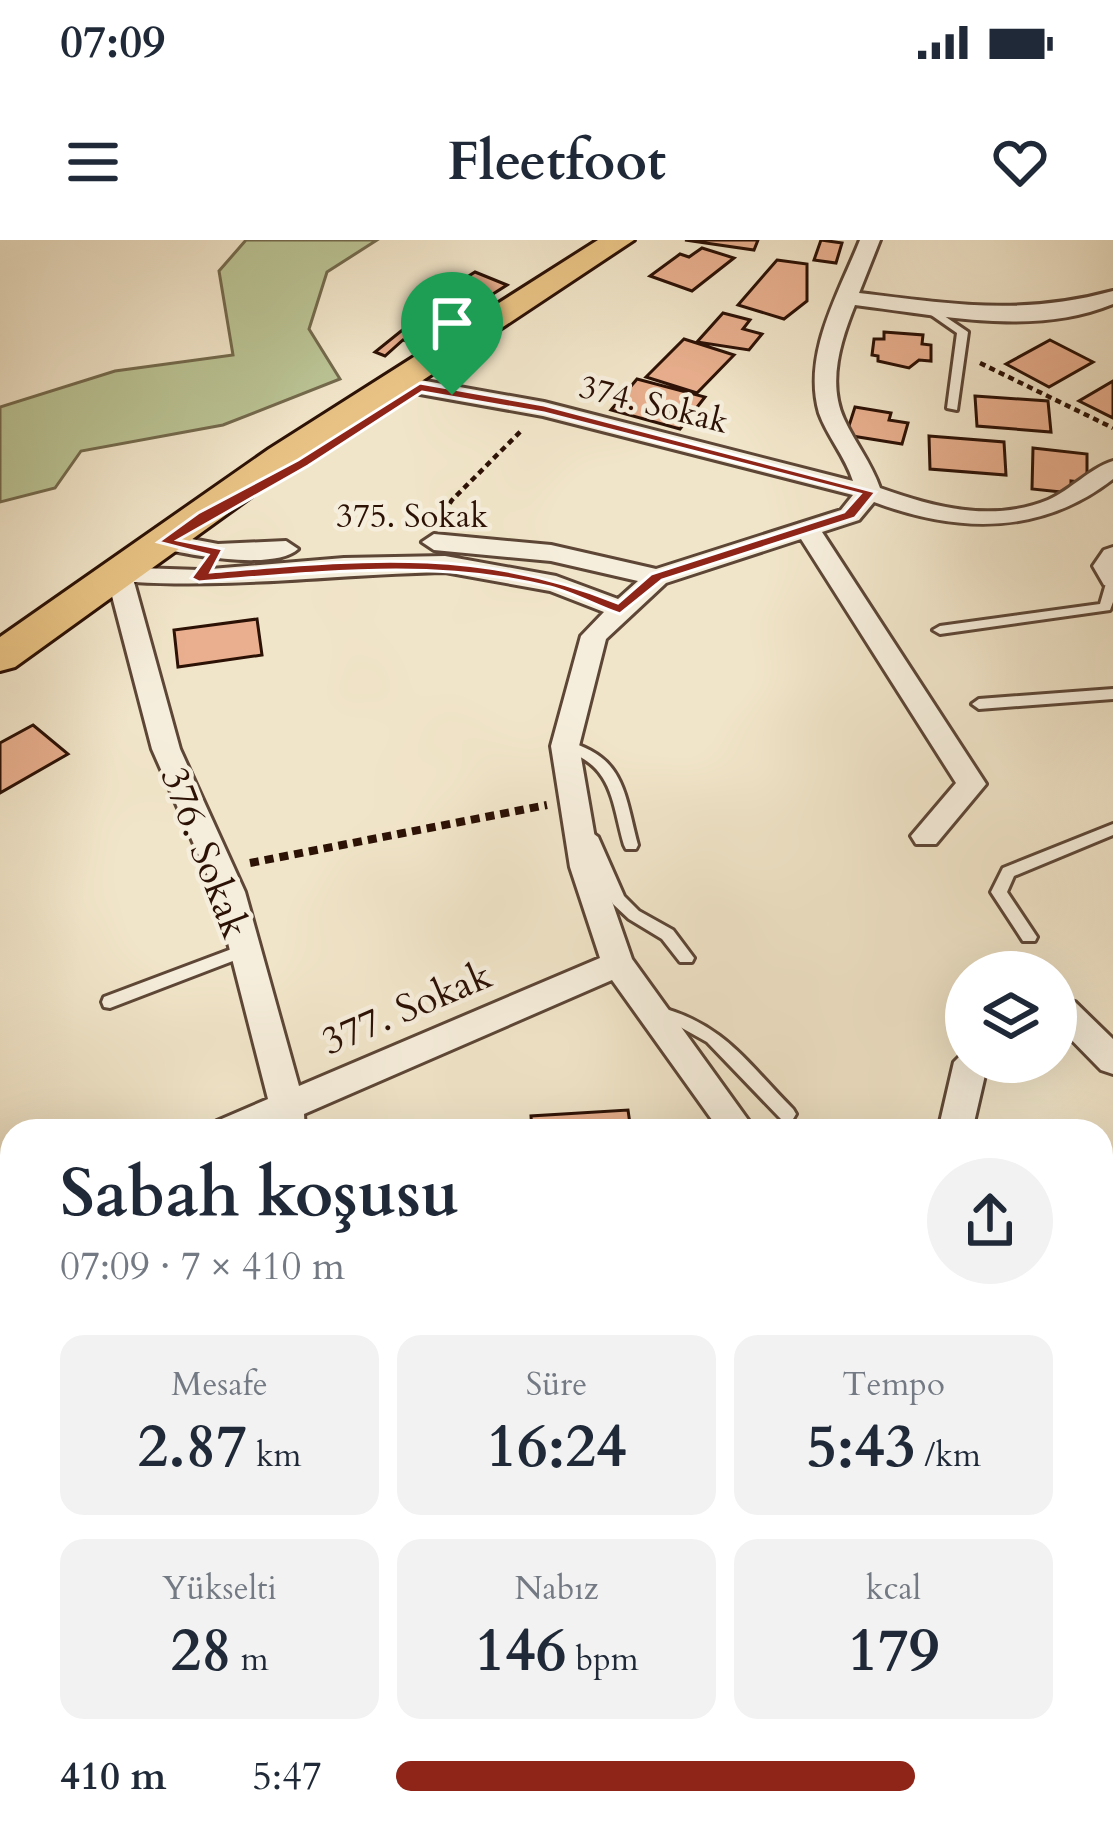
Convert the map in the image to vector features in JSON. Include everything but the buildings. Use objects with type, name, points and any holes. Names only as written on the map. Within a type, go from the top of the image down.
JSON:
[{"type":"main road","points":[[0,657],[282,457],[619,240]]},
{"type":"main road","points":[[203,516],[303,463],[647,240]]},
{"type":"street","points":[[730,1119],[618,964],[585,867],[565,746],[594,636],[657,577],[850,515],[869,492],[857,457],[832,418],[824,382],[846,298],[870,240]]},
{"type":"street","points":[[846,298],[928,308],[1066,314],[1113,297]]},
{"type":"street","name":"374. Sokak","points":[[420,387],[544,409],[869,492],[920,513],[989,520],[1047,512],[1088,490],[1113,468]]},
{"type":"street","points":[[1088,490],[1108,495],[1113,503]]},
{"type":"street","points":[[808,530],[972,784],[926,836]]},
{"type":"street","name":"375. Sokak","points":[[165,542],[218,552],[431,542],[551,553],[657,577]]},
{"type":"street","points":[[199,578],[218,552]]},
{"type":"street","points":[[1113,555],[1106,566],[1113,580]]},
{"type":"street","points":[[119,573],[199,578],[344,566],[445,564],[556,584],[620,609]]},
{"type":"street","name":"376. Sokak","points":[[119,573],[166,748],[219,870],[245,950],[288,1118]]},
{"type":"street","name":"377. Sokak","points":[[288,1118],[618,964]]},
{"type":"street","points":[[1077,1024],[1113,1060]]},
{"type":"street","points":[[958,1119],[966,1083]]},
{"type":"lane","points":[[928,308],[963,332],[953,409]]},
{"type":"lane","points":[[940,630],[1105,607],[1113,580]]},
{"type":"lane","points":[[980,704],[1113,694]]},
{"type":"lane","points":[[565,746],[591,750],[606,764],[631,845]]},
{"type":"lane","points":[[574,800],[617,899],[635,916],[668,929],[686,958]]},
{"type":"lane","points":[[1029,937],[999,892],[1008,872],[1113,829]]},
{"type":"lane","points":[[110,1002],[245,950]]},
{"type":"lane","points":[[651,1011],[687,1017],[711,1033],[743,1072],[788,1114]]},
{"type":"path","points":[[997,369],[1113,428]]},
{"type":"path","points":[[431,542],[434,526],[452,500],[544,409]]},
{"type":"path","points":[[219,870],[574,800]]},
{"type":"green space","points":[[246,240],[377,240],[327,272],[309,329],[340,379],[223,425],[81,451],[55,488],[0,502],[0,407],[115,371],[233,355],[219,271]]},
{"type":"route","points":[[420,387],[452,395],[544,409],[869,492],[850,515],[657,577],[620,609],[556,584],[445,564],[344,566],[199,578],[218,552],[165,542],[203,516],[303,463],[420,387]]}]
